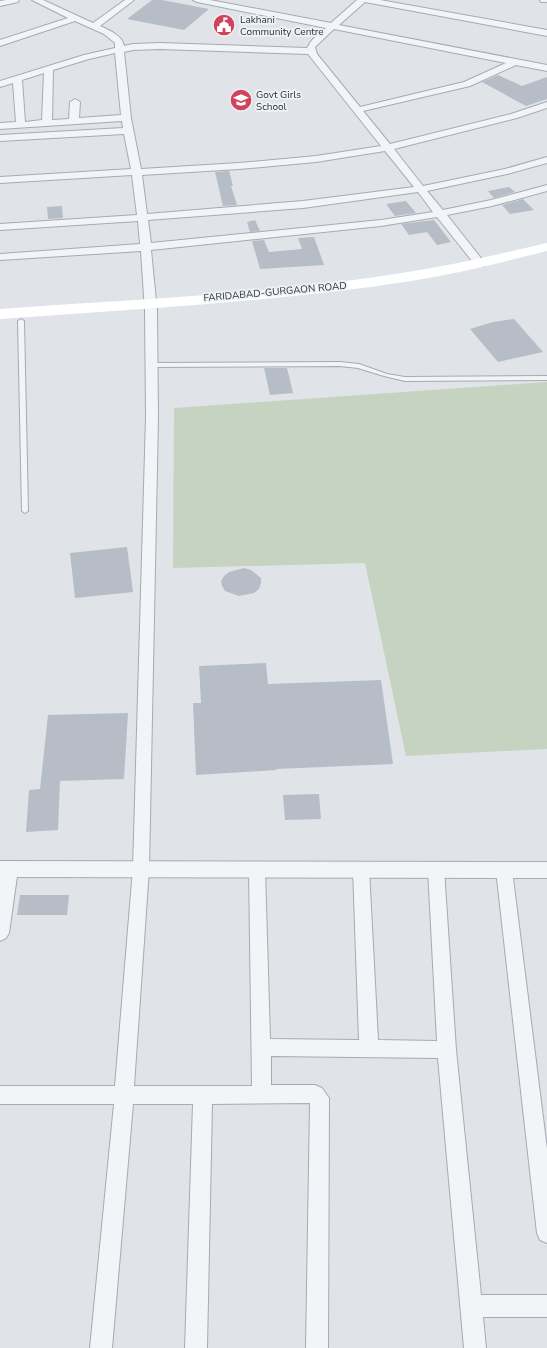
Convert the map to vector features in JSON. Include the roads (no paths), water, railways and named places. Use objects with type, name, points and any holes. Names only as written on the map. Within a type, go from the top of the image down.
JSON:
[{"type":"main road","name":"FARIDABAD-GURGAON ROAD","points":[[0,322],[20,327],[150,307],[394,279],[480,264],[547,247]]},
{"type":"main road","name":"FARIDABAD-GURGAON ROAD","points":[[0,314],[150,307],[339,295],[423,284],[547,258]]},
{"type":"street","points":[[0,4],[15,0]]},
{"type":"street","points":[[36,0],[94,26],[116,38],[119,42],[121,49],[120,61],[126,118],[137,172],[150,307],[152,424],[141,869],[124,1095],[101,1348]]},
{"type":"street","points":[[94,26],[130,0]]},
{"type":"street","points":[[197,0],[547,68]]},
{"type":"street","points":[[311,51],[311,47],[315,42],[362,0]]},
{"type":"street","points":[[367,0],[547,33]]},
{"type":"street","points":[[0,43],[76,18]]},
{"type":"street","points":[[0,84],[121,49],[160,46],[311,51]]},
{"type":"street","points":[[311,51],[480,264]]},
{"type":"street","points":[[357,110],[460,86],[486,76],[514,62]]},
{"type":"street","points":[[46,123],[49,69]]},
{"type":"street","points":[[17,78],[21,125]]},
{"type":"street","points":[[74,122],[75,102]]},
{"type":"street","points":[[0,180],[274,163],[387,148],[514,116],[547,105]]},
{"type":"street","points":[[0,126],[126,118]]},
{"type":"street","points":[[0,138],[128,131]]},
{"type":"street","points":[[0,227],[286,206],[420,190],[547,160]]},
{"type":"street","points":[[0,257],[145,247],[355,226],[439,214],[492,203],[547,188]]},
{"type":"street","points":[[0,933],[5,869],[547,870]]},
{"type":"street","points":[[361,869],[369,1049]]},
{"type":"street","points":[[436,869],[447,1050],[476,1348]]},
{"type":"street","points":[[257,870],[262,1095]]},
{"type":"street","points":[[504,870],[547,1233]]},
{"type":"street","points":[[262,1047],[447,1050]]},
{"type":"street","points":[[0,1095],[203,1096],[315,1094],[319,1098],[320,1107],[317,1348]]},
{"type":"street","points":[[196,1348],[203,1096]]},
{"type":"street","points":[[472,1306],[547,1306]]},
{"type":"lane","points":[[20,327],[25,511]]},
{"type":"lane","points":[[151,365],[340,364],[359,366],[386,376],[405,379],[547,378]]},
{"type":"place","name":"Lakhani Community Centre","points":[[224,25]]},
{"type":"place","name":"Govt Girls School","points":[[241,100]]}]
